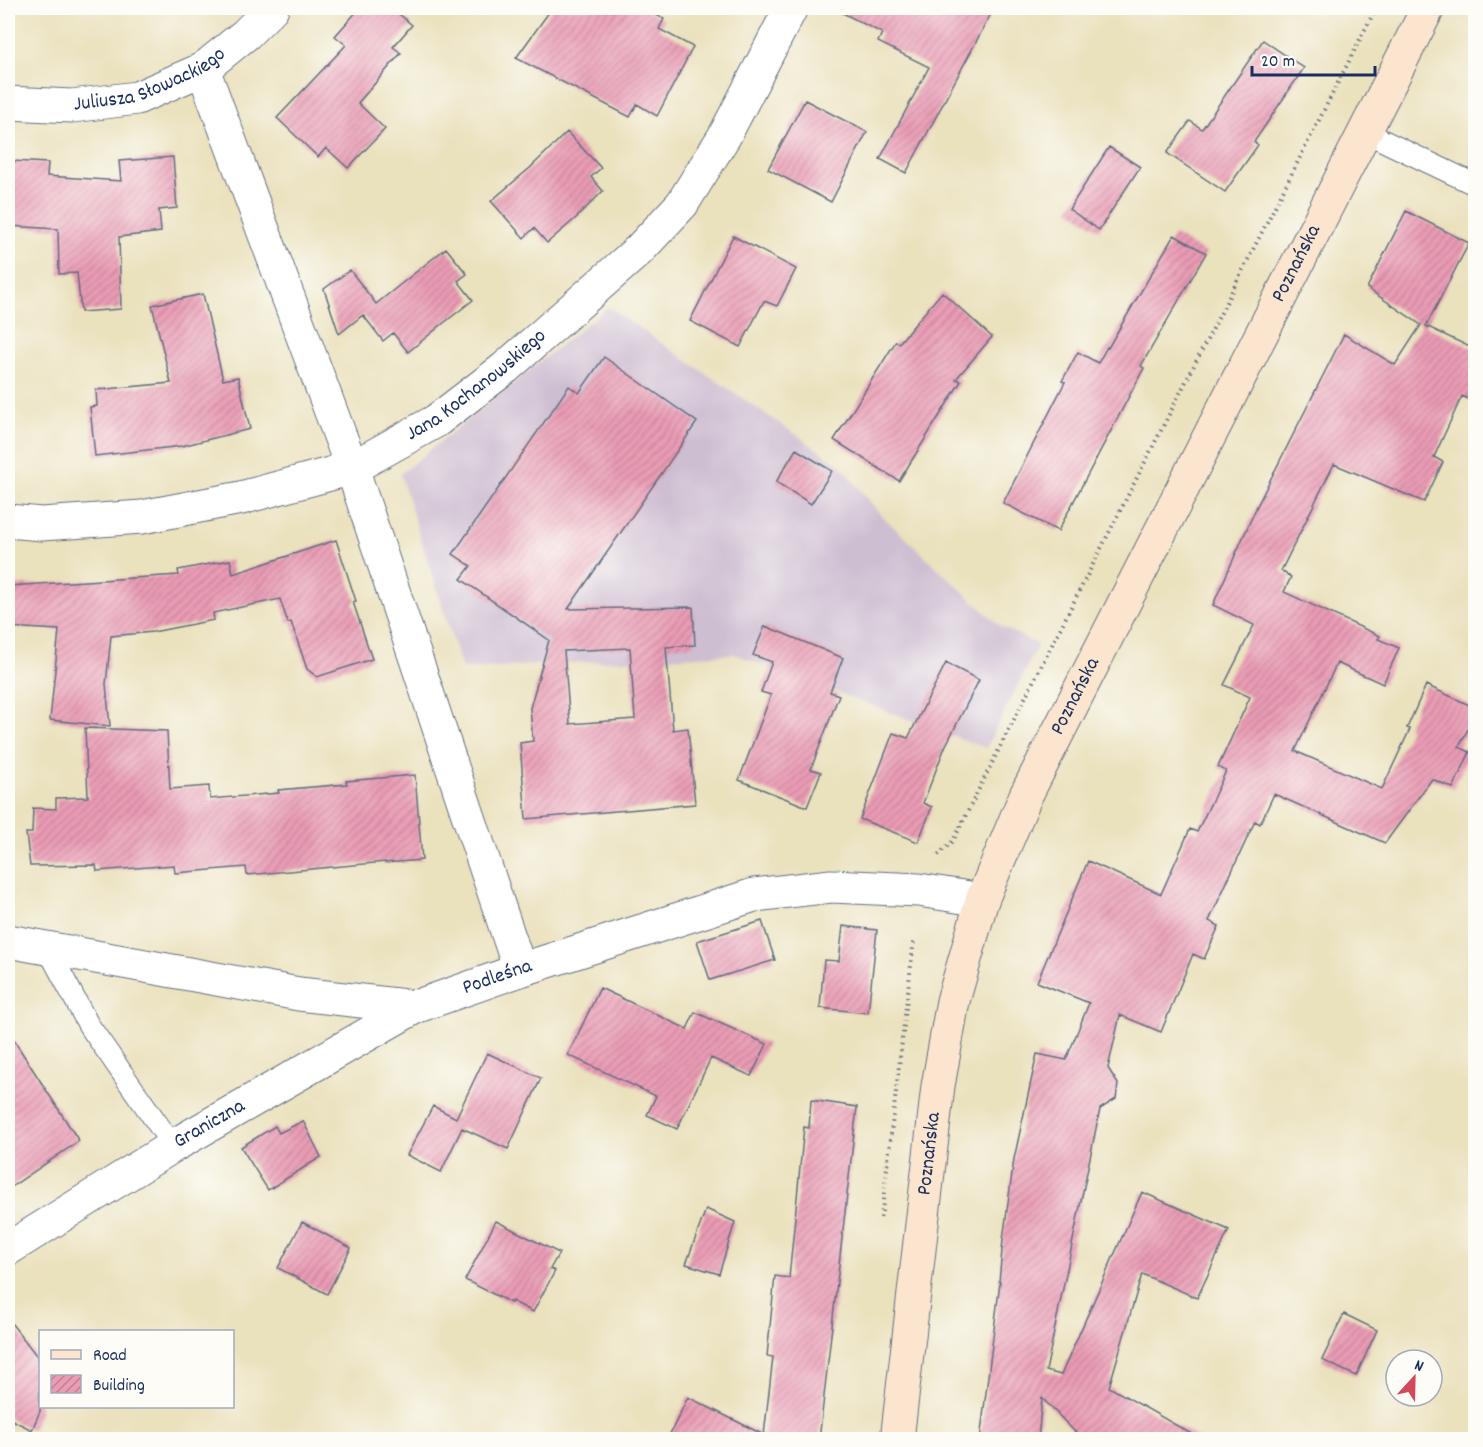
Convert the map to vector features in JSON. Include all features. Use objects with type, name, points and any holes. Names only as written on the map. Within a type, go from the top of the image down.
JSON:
[{"type":"street","name":"Juliusza Słowackiego","points":[[8,103],[72,106],[136,98],[203,69],[246,34],[272,8]]},
{"type":"street","name":"Jana Kochanowskiego","points":[[8,521],[42,524],[142,517],[241,498],[352,468],[436,421],[505,368],[639,250],[682,204],[724,135],[791,8]]},
{"type":"street","name":"Poznańska","points":[[897,1440],[938,1086],[953,1001],[982,900],[1026,795],[1428,8]]},
{"type":"street","points":[[203,69],[352,468],[520,970]]},
{"type":"street","name":"Podleśna","points":[[8,941],[299,994],[415,1007],[520,970],[754,895],[831,886],[919,890],[982,900]]},
{"type":"street","name":"Graniczna","points":[[8,1249],[173,1146],[415,1007]]},
{"type":"lane","points":[[1365,132],[1476,185]]},
{"type":"lane","points":[[48,949],[88,1024],[173,1146]]},
{"type":"path","points":[[930,856],[938,855],[953,841],[1376,8]]},
{"type":"shaded area","points":[[608,307],[839,464],[881,515],[999,625],[1038,645],[986,748],[734,654],[462,669],[400,474]]},
{"type":"building","points":[[360,8],[392,8],[412,25],[393,47],[401,53],[358,103],[385,129],[348,168],[326,148],[318,157],[277,118],[346,45],[335,36]]},
{"type":"building","points":[[552,8],[643,8],[664,19],[659,29],[693,47],[657,116],[637,104],[630,117],[516,58]]},
{"type":"building","points":[[833,8],[994,8],[906,173],[880,159],[929,67],[878,42],[882,33]]},
{"type":"building","points":[[1263,40],[1304,68],[1254,142],[1258,145],[1225,192],[1167,153],[1190,121],[1202,129]]},
{"type":"building","points":[[805,100],[867,132],[831,202],[768,169]]},
{"type":"building","points":[[567,132],[601,168],[591,177],[603,191],[547,243],[534,228],[524,238],[491,201]]},
{"type":"building","points":[[1109,147],[1140,167],[1099,230],[1069,209]]},
{"type":"building","points":[[173,157],[177,208],[159,210],[161,232],[119,237],[121,309],[81,312],[77,273],[59,274],[58,229],[9,226],[11,161],[48,163],[47,176],[121,181],[119,161]]},
{"type":"building","points":[[1406,211],[1469,243],[1426,326],[1476,350],[1476,403],[1462,396],[1434,457],[1443,462],[1424,502],[1334,464],[1281,571],[1291,577],[1284,592],[1380,636],[1378,639],[1399,648],[1383,684],[1337,663],[1295,751],[1382,789],[1410,729],[1407,728],[1426,685],[1476,708],[1476,713],[1459,747],[1470,752],[1453,788],[1432,779],[1385,843],[1274,794],[1260,824],[1255,821],[1209,921],[1219,926],[1204,959],[1193,954],[1161,1032],[1120,1015],[1108,1068],[1118,1084],[1116,1099],[1100,1109],[1046,1371],[1061,1375],[1142,1192],[1229,1230],[1197,1298],[1142,1274],[1109,1387],[1202,1440],[1092,1440],[1074,1431],[1042,1398],[1038,1440],[980,1440],[1014,1159],[1037,1054],[1066,1060],[1089,1003],[1037,982],[1088,861],[1161,894],[1190,829],[1197,832],[1226,771],[1218,767],[1250,697],[1224,685],[1254,625],[1213,605],[1257,506],[1344,334],[1395,365],[1421,325],[1367,288]]},
{"type":"building","points":[[1174,235],[1206,253],[1141,366],[1144,368],[1058,531],[1003,503],[1078,352],[1098,363]]},
{"type":"building","points":[[733,236],[796,269],[777,306],[764,301],[740,347],[690,321]]},
{"type":"building","points":[[446,248],[467,274],[458,281],[473,300],[408,352],[393,333],[383,341],[363,315],[339,334],[324,289],[350,270],[376,304]]},
{"type":"building","points":[[942,292],[992,337],[956,379],[961,381],[899,481],[834,440],[896,341],[899,343]]},
{"type":"building","points":[[203,294],[223,380],[238,377],[250,429],[182,446],[95,456],[90,407],[97,406],[96,390],[171,383],[152,305]]},
{"type":"building","points":[[604,357],[697,422],[568,609],[693,607],[695,645],[666,647],[673,730],[688,728],[695,804],[526,819],[520,743],[533,741],[530,708],[549,640],[461,579],[471,566],[453,554],[569,386],[579,393]],"holes":[[[630,648],[635,719],[570,724],[564,651]]]},
{"type":"building","points":[[796,449],[832,471],[811,504],[776,482]]},
{"type":"building","points":[[336,540],[372,659],[317,677],[307,669],[291,622],[288,623],[280,599],[213,613],[214,620],[153,632],[111,636],[106,684],[110,726],[50,720],[59,630],[8,627],[8,586],[179,575],[178,570],[230,560],[233,574]]},
{"type":"building","points":[[765,626],[843,658],[830,692],[839,695],[811,769],[821,772],[807,807],[739,780],[771,695],[761,692],[772,662],[753,655]]},
{"type":"building","points":[[946,663],[979,680],[945,747],[923,803],[932,807],[918,842],[860,819],[893,733],[908,738]]},
{"type":"building","points":[[85,728],[167,731],[170,789],[209,786],[210,799],[347,784],[346,781],[415,775],[422,860],[247,875],[246,867],[175,873],[174,865],[97,871],[96,865],[30,866],[26,833],[32,833],[33,808],[56,809],[56,798],[88,797]]},
{"type":"building","points":[[762,921],[775,960],[710,980],[697,941]]},
{"type":"building","points":[[843,926],[877,930],[868,1013],[820,1008],[824,960],[839,961]]},
{"type":"building","points":[[600,988],[687,1029],[695,1012],[767,1044],[751,1076],[711,1058],[677,1129],[647,1115],[656,1096],[568,1055]]},
{"type":"building","points":[[8,1031],[79,1141],[8,1189]]},
{"type":"building","points":[[487,1053],[541,1078],[508,1149],[462,1128],[441,1172],[407,1155],[433,1106],[456,1118]]},
{"type":"building","points":[[811,1100],[857,1107],[819,1440],[667,1440],[688,1397],[764,1435],[773,1357],[767,1356],[775,1276],[789,1278],[804,1127],[809,1128]]},
{"type":"building","points":[[303,1121],[321,1157],[268,1190],[241,1147],[275,1126],[279,1133]]},
{"type":"building","points":[[706,1209],[735,1222],[719,1274],[686,1264]]},
{"type":"building","points":[[496,1221],[559,1253],[550,1269],[555,1271],[533,1312],[465,1280]]},
{"type":"building","points":[[302,1222],[351,1248],[327,1294],[278,1268]]},
{"type":"building","points":[[1344,1314],[1377,1330],[1356,1376],[1322,1360]]},
{"type":"building","points":[[8,1319],[39,1359],[40,1411],[32,1430],[8,1418]]}]
